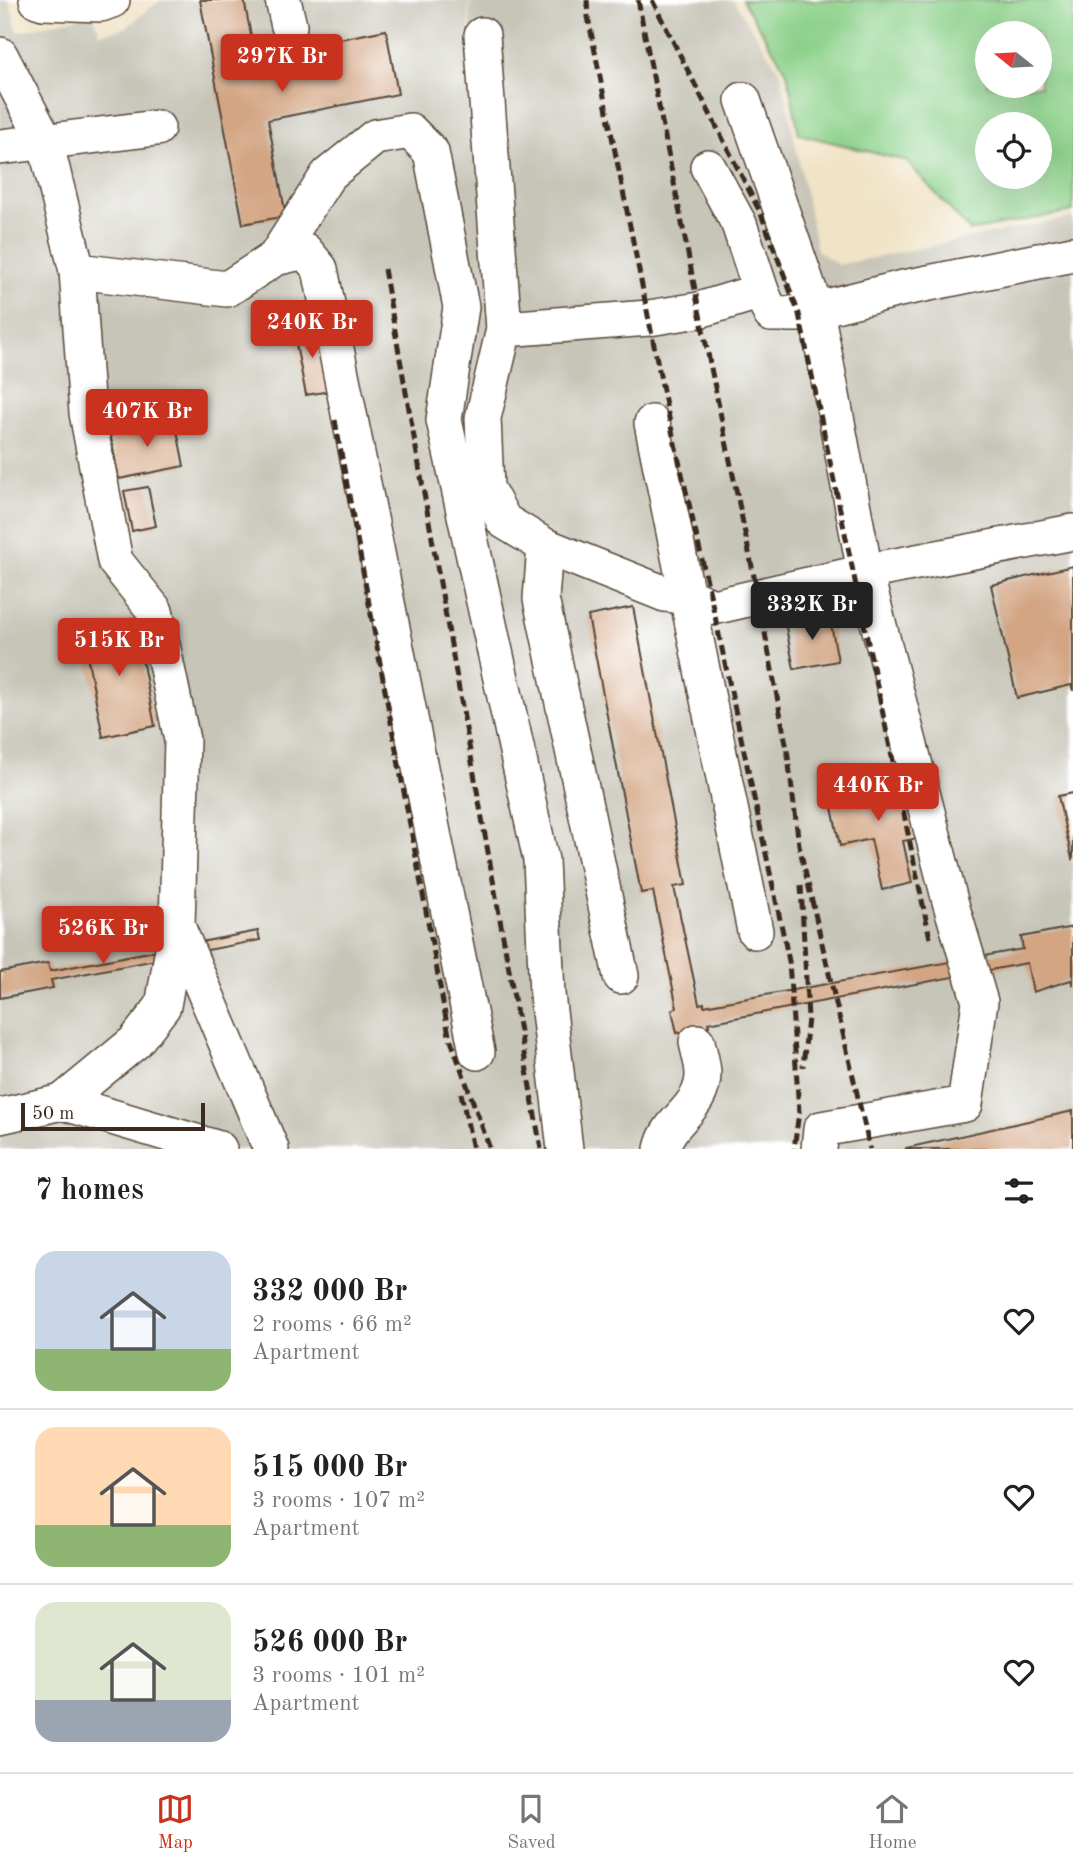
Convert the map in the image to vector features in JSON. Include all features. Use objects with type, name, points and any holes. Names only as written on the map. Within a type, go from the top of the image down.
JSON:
[{"type":"lane","points":[[37,0],[102,4],[112,0]]},
{"type":"lane","points":[[482,35],[503,329],[483,418],[486,488],[504,521],[545,546],[713,607],[865,572],[1073,532]]},
{"type":"lane","points":[[0,55],[45,141],[77,271],[87,413],[115,561],[155,611],[182,740],[177,926],[163,1006],[135,1042],[62,1102],[0,1116]]},
{"type":"lane","points":[[743,100],[816,310],[865,572],[950,901],[980,1002],[965,1104],[821,1129],[819,1149]]},
{"type":"lane","points":[[0,148],[157,128]]},
{"type":"lane","points":[[275,258],[328,174],[375,137],[410,131],[431,152],[461,307],[444,420],[541,860],[547,994],[565,1149]]},
{"type":"lane","points":[[708,167],[739,224],[771,314],[799,314],[899,289],[1073,254]]},
{"type":"lane","points":[[77,271],[227,289],[275,258],[305,251],[320,270],[477,1052]]},
{"type":"lane","points":[[503,329],[649,318],[699,310],[761,291]]},
{"type":"lane","points":[[652,423],[677,595],[743,934]]},
{"type":"lane","points":[[545,546],[541,599],[621,976]]},
{"type":"lane","points":[[177,926],[271,1149]]},
{"type":"lane","points":[[662,1149],[664,1138],[697,1100],[703,1075],[697,1042]]},
{"type":"lane","points":[[62,1102],[219,1149]]},
{"type":"shaded area","points":[[0,0],[9,0],[18,32],[93,14],[100,34],[125,28],[161,0],[468,0],[470,81],[475,120],[469,0],[733,0],[781,73],[817,250],[838,265],[1073,217],[1073,1149],[0,1149]]},
{"type":"green space","points":[[742,0],[1073,0],[1073,211],[970,231],[906,161],[799,134],[787,72]]},
{"type":"building","points":[[200,0],[244,0],[255,56],[386,30],[398,94],[268,120],[286,216],[243,224]]},
{"type":"building","points":[[317,324],[330,391],[306,395],[293,329]]},
{"type":"building","points":[[175,420],[184,466],[119,479],[110,433]]},
{"type":"building","points":[[148,487],[156,526],[132,531],[124,491]]},
{"type":"building","points":[[1073,566],[1073,691],[1071,685],[1017,698],[991,585]]},
{"type":"building","points":[[633,607],[686,885],[674,887],[699,1004],[704,1003],[704,1006],[1023,949],[1021,937],[1073,927],[1073,985],[1071,980],[1033,992],[1027,963],[708,1023],[709,1026],[677,1033],[672,1010],[677,1008],[653,891],[641,893],[588,616]]},
{"type":"building","points":[[829,614],[838,661],[794,669],[785,622]]},
{"type":"building","points":[[134,618],[155,726],[103,737],[82,629]]},
{"type":"building","points":[[904,772],[918,838],[903,841],[912,883],[882,890],[871,839],[840,846],[828,788]]},
{"type":"building","points":[[1073,793],[1073,858],[1072,859],[1058,796]]},
{"type":"building","points":[[258,931],[260,940],[51,980],[53,988],[0,998],[0,972],[48,963],[50,971]]},
{"type":"building","points":[[1073,1111],[1073,1149],[906,1149],[906,1148]]},
{"type":"railway","points":[[587,0],[588,17],[666,405],[713,607],[789,961],[799,1112],[794,1149]]},
{"type":"railway","points":[[638,0],[758,596],[787,749],[799,845],[870,1149]]},
{"type":"railway","points":[[652,0],[761,214],[799,314],[931,943]]},
{"type":"railway","points":[[384,269],[541,1149]]},
{"type":"railway","points":[[335,420],[449,1035],[490,1149]]},
{"type":"railway","points":[[801,885],[808,1018],[803,1067]]},
{"type":"railway","points":[[461,1093],[473,1149]]}]
